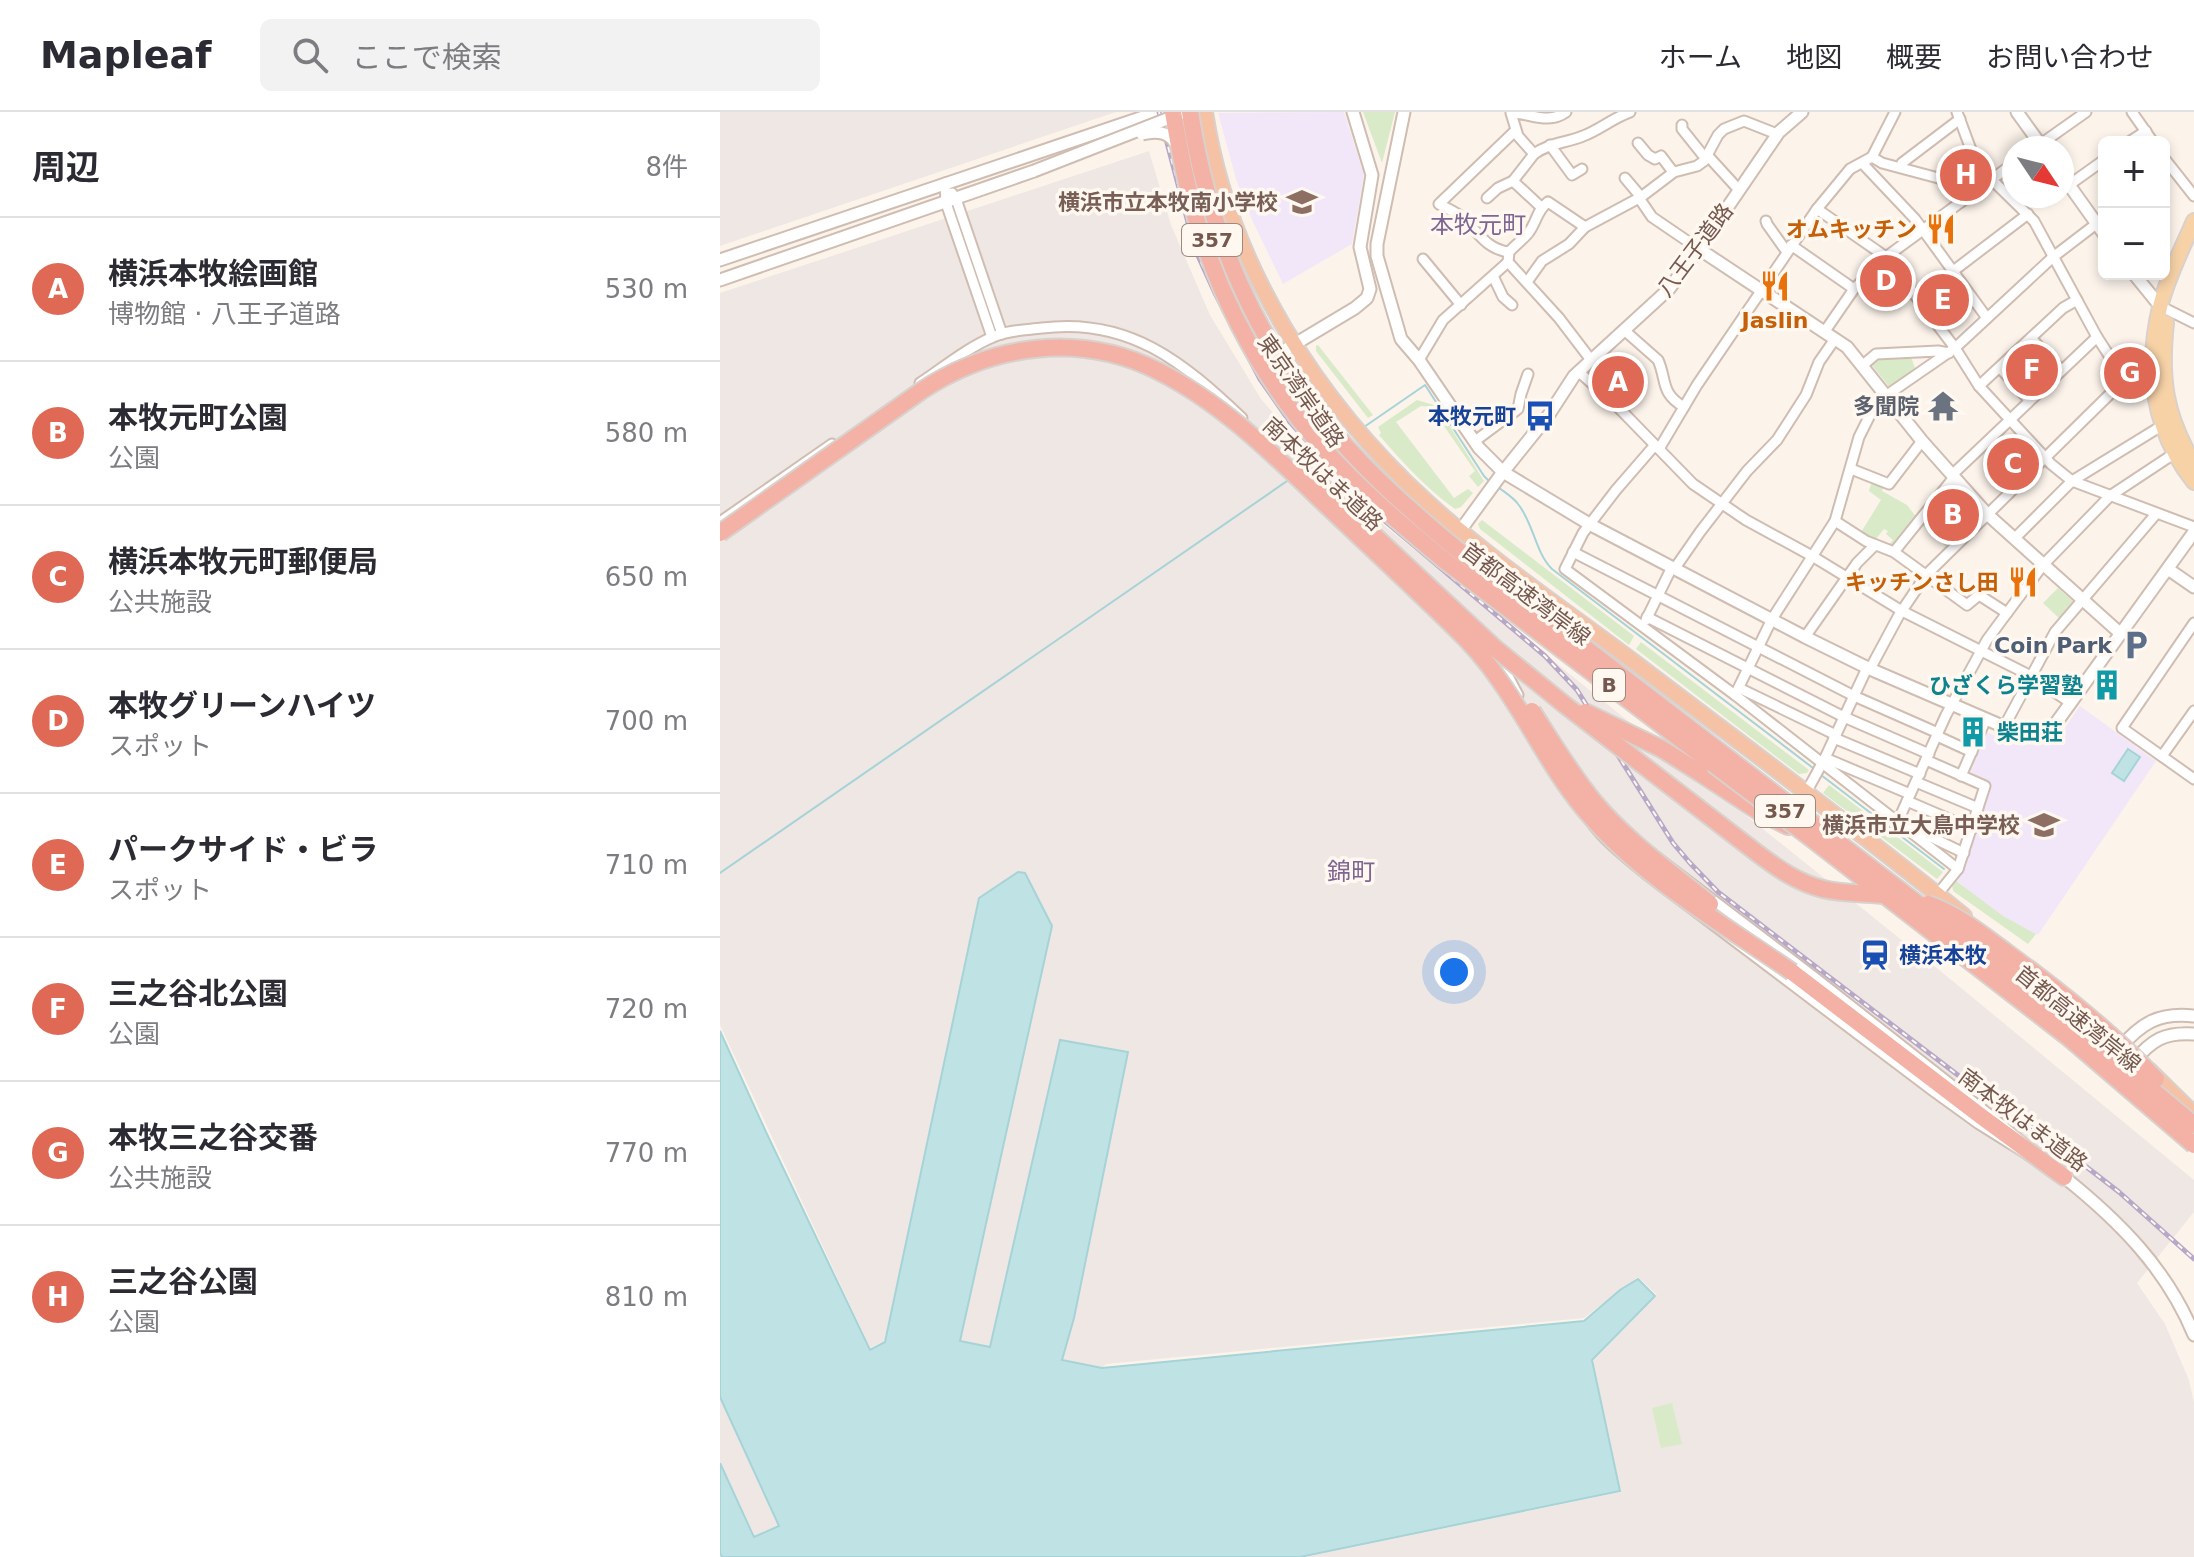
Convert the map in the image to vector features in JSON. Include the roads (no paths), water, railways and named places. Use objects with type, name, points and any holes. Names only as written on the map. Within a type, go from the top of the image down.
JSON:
[{"type":"highway","name":"東京湾岸道路","points":[[1175,112],[1200,205],[1220,260],[1245,308],[1309,408],[1381,495],[1444,552],[2109,1062],[2155,1101],[2194,1144]]},
{"type":"highway","name":"首都高速湾岸線","points":[[1175,112],[1188,191],[1217,277],[1276,387],[1322,447],[1378,503],[1444,560],[2068,1037],[2194,1144]]},
{"type":"highway","name":"首都高速湾岸線","points":[[1187,112],[1218,229],[1249,306],[1305,396],[1360,462],[1465,556],[2063,1015],[2194,1120]]},
{"type":"highway","name":"東京湾岸道路","points":[[1205,112],[1218,172],[1239,233],[1267,295],[1328,394],[1365,441],[1401,478],[1460,531],[1937,895],[2137,1057],[2194,1120]]},
{"type":"highway","name":"南本牧はま道路","points":[[720,531],[933,379],[966,362],[1008,350],[1065,344],[1118,353],[1168,372],[1220,407],[1308,483],[1485,653],[1524,700],[1583,788],[1622,831],[1792,972],[2064,1177]]},
{"type":"highway","name":"南本牧はま道路","points":[[720,531],[921,391],[967,365],[1008,353],[1065,347],[1105,352],[1142,364],[1198,394],[1270,453],[1452,625],[1486,661],[1557,773],[1599,826],[1629,855],[1662,882],[1792,972]]},
{"type":"highway","points":[[1220,407],[1316,480],[1509,659],[1757,853],[1786,873],[1811,885],[1836,891],[1910,898],[1936,906],[1961,919],[2124,1046],[2194,1120]]},
{"type":"highway","points":[[1389,565],[1557,695],[1588,714],[1662,749],[1758,811],[1811,838]]},
{"type":"main road","points":[[2194,221],[2164,309],[2163,357],[2158,383],[2163,425],[2175,453],[2194,482]]},
{"type":"main road","points":[[2164,309],[2194,242]]},
{"type":"main road","points":[[2158,383],[2194,464]]},
{"type":"street","points":[[1110,127],[1142,112]]},
{"type":"street","points":[[720,260],[1158,112]]},
{"type":"street","points":[[720,280],[951,201],[1187,112]]},
{"type":"street","points":[[1275,356],[1355,308],[1369,295],[1360,247],[1372,175],[1353,112]]},
{"type":"street","points":[[1404,112],[1377,256],[1405,345],[1419,360],[1475,441],[1497,480],[1868,668],[2023,735],[2046,735],[2194,530],[2072,481],[2044,458],[1979,386],[1886,257],[1817,209]]},
{"type":"street","points":[[1534,154],[1515,131],[1510,112],[1549,119],[1566,112]]},
{"type":"street","points":[[1487,198],[1513,181],[1534,154],[1550,145],[1586,135],[1612,118],[1630,112]]},
{"type":"street","name":"八王子道路","points":[[1444,552],[1548,416],[1574,376],[1669,289],[1777,134],[1802,112]]},
{"type":"street","points":[[1895,112],[1872,157],[1850,169],[1817,209],[1657,447],[1616,490],[1583,533],[1565,569],[1645,622],[1737,692],[1958,869]]},
{"type":"street","points":[[2017,112],[2032,136]]},
{"type":"street","points":[[2054,136],[2086,112]]},
{"type":"street","points":[[2132,112],[2149,136]]},
{"type":"street","points":[[1900,167],[1959,115],[1973,155],[1982,170],[2028,214],[2097,337],[2127,383],[2158,383]]},
{"type":"street","points":[[1527,282],[1542,261],[1569,244],[1585,227],[1640,198],[1673,172],[1697,166],[1707,158],[1724,129],[1746,116],[1777,134]]},
{"type":"street","points":[[1682,125],[1682,129],[1707,158],[1739,190]]},
{"type":"street","points":[[1113,141],[1156,131],[1173,138],[1209,241],[1220,260]]},
{"type":"street","points":[[1515,131],[1439,204],[1462,217],[1478,237],[1508,257],[1591,360]]},
{"type":"street","points":[[2138,136],[2146,131]]},
{"type":"street","points":[[1638,143],[1655,159],[1661,156],[1673,172]]},
{"type":"street","points":[[1550,145],[1569,178],[1582,169]]},
{"type":"street","points":[[1942,179],[1973,155]]},
{"type":"street","points":[[1872,157],[1882,163],[1942,179],[1961,202]]},
{"type":"street","points":[[2074,175],[2098,163]]},
{"type":"street","points":[[1863,164],[1915,219],[1987,318]]},
{"type":"street","points":[[1825,331],[1854,289],[1886,257],[2002,172]]},
{"type":"street","points":[[2170,176],[2194,196]]},
{"type":"street","points":[[1625,178],[1652,217],[1847,347],[1922,441],[1987,514],[2121,634]]},
{"type":"street","points":[[1513,181],[1541,207]]},
{"type":"street","points":[[945,183],[997,336]]},
{"type":"street","points":[[2074,191],[2098,219]]},
{"type":"street","points":[[1419,360],[1443,320],[1493,276],[1531,229],[1541,207],[1548,202],[1585,227]]},
{"type":"street","points":[[1952,272],[2028,214]]},
{"type":"street","points":[[1766,221],[1789,249],[1854,289]]},
{"type":"street","points":[[1737,692],[1772,619],[1835,521],[1859,437],[1873,409],[1887,395],[1952,350],[2053,257],[2098,223]]},
{"type":"street","points":[[1423,259],[1461,305]]},
{"type":"street","points":[[1493,276],[1503,297],[1512,305]]},
{"type":"street","points":[[2139,280],[2164,309],[2194,323]]},
{"type":"street","points":[[1979,386],[2063,308],[2077,300]]},
{"type":"street","points":[[720,522],[955,359],[997,336],[1050,327],[1103,329],[1150,345],[1193,373],[1497,662],[1508,676],[1584,814],[1605,839],[1646,874],[1932,1090],[1979,1124],[2064,1177]]},
{"type":"street","points":[[1624,330],[1658,360],[1663,382],[1674,400],[1684,407]]},
{"type":"street","points":[[1894,552],[1954,475],[2097,337]]},
{"type":"street","points":[[2031,338],[2061,370]]},
{"type":"street","points":[[1645,622],[1673,568],[1747,471],[1777,440],[1806,395],[1819,362],[1835,339]]},
{"type":"street","points":[[1863,365],[1876,354],[1952,350]]},
{"type":"street","points":[[2000,368],[2029,400]]},
{"type":"street","points":[[1579,372],[1615,404],[1693,484],[1746,520],[1902,611],[2031,676],[2071,703]]},
{"type":"street","points":[[1475,441],[1518,409],[1528,374]]},
{"type":"street","points":[[1793,817],[1868,668],[1926,575],[2111,393],[2127,383]]},
{"type":"street","points":[[2014,539],[2072,481],[2163,425]]},
{"type":"street","points":[[1851,469],[1889,484],[1922,441]]},
{"type":"street","points":[[1898,821],[1938,734],[1981,652],[2043,565],[2110,496],[2175,453]]},
{"type":"street","points":[[2004,727],[2055,632],[2156,514]]},
{"type":"street","points":[[1835,521],[1875,545],[1894,552],[1967,605],[1979,595],[2007,613]]},
{"type":"street","points":[[1805,637],[1857,563],[1875,545]]},
{"type":"street","points":[[1573,552],[1757,648],[1972,752]]},
{"type":"street","points":[[2168,569],[2194,587]]},
{"type":"street","points":[[1645,622],[1748,668],[1985,786],[1958,869],[1937,895]]},
{"type":"street","points":[[2194,623],[2122,728],[2194,779]]},
{"type":"street","points":[[1737,692],[1978,808]]},
{"type":"street","points":[[2162,756],[2194,711]]},
{"type":"street","points":[[1961,776],[1986,719]]},
{"type":"street","points":[[1824,760],[1972,829]]},
{"type":"street","points":[[1576,796],[1825,985],[2064,1177]]},
{"type":"street","points":[[1898,821],[1964,853]]},
{"type":"street","points":[[2109,1062],[2134,1033],[2155,1019],[2194,1016]]},
{"type":"street","points":[[2124,1074],[2156,1040],[2167,1035],[2194,1034]]},
{"type":"street","name":"南本牧はま道路","points":[[2064,1177],[2104,1210],[2144,1251],[2166,1281],[2194,1335]]},
{"type":"water","points":[[2128,749],[2140,757],[2124,781],[2112,773]]},
{"type":"water","points":[[1018,872],[1025,873],[1052,926],[960,1341],[990,1347],[1060,1040],[1128,1052],[1074,1318],[1062,1360],[1102,1368],[1584,1321],[1638,1279],[1655,1296],[1592,1360],[1620,1491],[1300,1557],[722,1557],[720,1463],[754,1537],[779,1526],[720,1397],[720,1031],[870,1350],[885,1342],[979,898]]},
{"type":"waterway","points":[[1364,427],[1425,385],[1489,481]]},
{"type":"waterway","points":[[1308,466],[1323,456]]},
{"type":"waterway","points":[[720,873],[1290,479]]},
{"type":"waterway","points":[[1498,487],[1514,499],[1523,512],[1552,569],[1813,768]]},
{"type":"waterway","points":[[1821,775],[1944,869]]},
{"type":"railway","points":[[1159,112],[1195,249],[1215,293],[1260,379],[1290,422],[1360,500],[1545,656],[1577,690],[1673,843],[1718,892],[2001,1108],[2045,1135],[2119,1192],[2194,1259]]},
{"type":"place","name":"三之谷公園","points":[[1966,175]]},
{"type":"place","name":"横浜市立本牧南小学校","points":[[1302,202]]},
{"type":"place","name":"オムキッチン","points":[[1941,229]]},
{"type":"place","name":"本牧グリーンハイツ","points":[[1886,281]]},
{"type":"place","name":"Jaslin","points":[[1775,286]]},
{"type":"place","name":"パークサイド・ビラ","points":[[1943,300]]},
{"type":"place","name":"三之谷北公園","points":[[2032,370]]},
{"type":"place","name":"本牧三之谷交番","points":[[2130,373]]},
{"type":"place","name":"横浜本牧絵画館","points":[[1618,382]]},
{"type":"place","name":"多聞院","points":[[1943,406]]},
{"type":"place","name":"本牧元町","points":[[1540,416]]},
{"type":"place","name":"横浜本牧元町郵便局","points":[[2013,464]]},
{"type":"place","name":"本牧元町公園","points":[[1953,515]]},
{"type":"place","name":"キッチンさし田","points":[[2023,582]]},
{"type":"place","name":"Coin Park","points":[[2136,645]]},
{"type":"place","name":"ひざくら学習塾","points":[[2107,685]]},
{"type":"place","name":"柴田荘","points":[[1973,732]]},
{"type":"place","name":"横浜市立大鳥中学校","points":[[2044,825]]},
{"type":"place","name":"横浜本牧","points":[[1875,955]]},
{"type":"district","name":"本牧元町","points":[[1478,225]]},
{"type":"district","name":"錦町","points":[[1351,872]]}]
